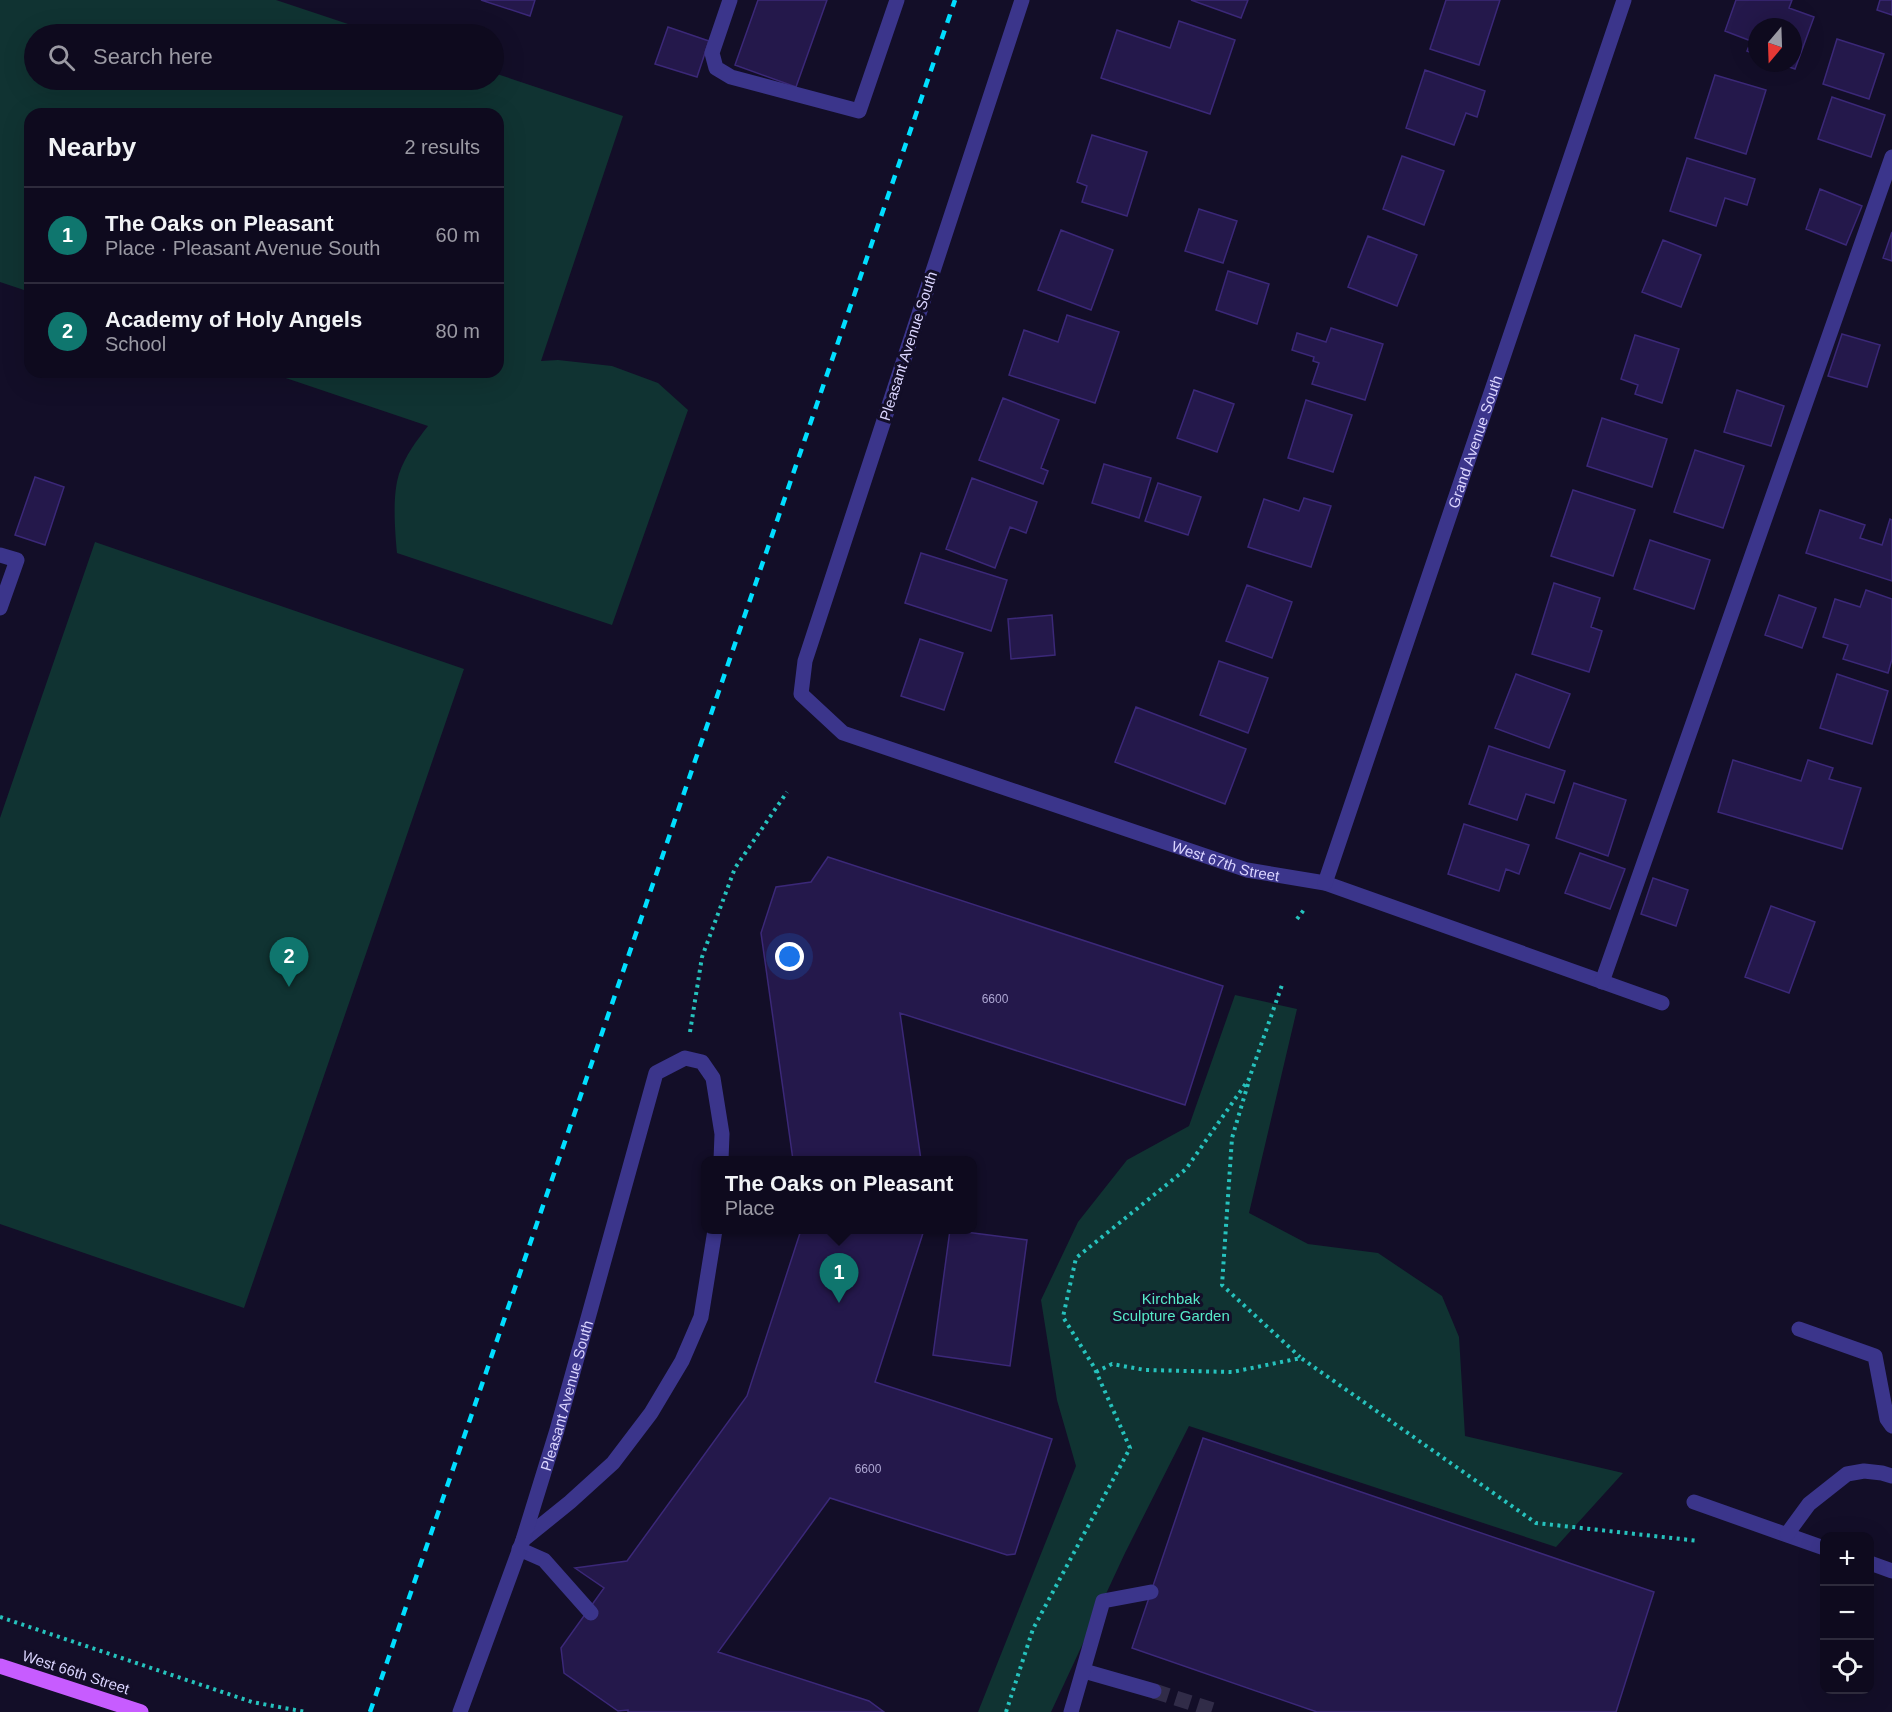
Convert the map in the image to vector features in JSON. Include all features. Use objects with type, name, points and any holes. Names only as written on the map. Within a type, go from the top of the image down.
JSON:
[{"type":"main road","name":"West 66th Street","points":[[0,1666],[141,1712]]},
{"type":"street","points":[[730,0],[712,53],[716,68],[730,77],[859,111],[897,0]]},
{"type":"street","name":"Pleasant Avenue South","points":[[801,694],[805,660],[1022,0]]},
{"type":"street","name":"Grand Avenue South","points":[[1325,883],[1624,0]]},
{"type":"street","points":[[1602,982],[1892,158]]},
{"type":"street","points":[[0,555],[17,560],[0,608]]},
{"type":"street","name":"West 67th Street","points":[[801,694],[843,734],[1247,870],[1325,883],[1662,1003]]},
{"type":"street","points":[[685,1058],[702,1062],[713,1078],[722,1134],[721,1156]]},
{"type":"street","name":"Pleasant Avenue South","points":[[460,1712],[521,1544],[557,1430],[656,1073],[685,1058]]},
{"type":"street","points":[[591,1613],[544,1560],[521,1544],[613,1463],[651,1413],[682,1362],[701,1317],[714,1234]]},
{"type":"street","points":[[1799,1329],[1875,1356],[1887,1419],[1892,1426]]},
{"type":"street","points":[[1787,1534],[1809,1504],[1847,1474],[1864,1471],[1892,1476]]},
{"type":"street","points":[[1694,1502],[1820,1546]]},
{"type":"street","points":[[1874,1565],[1892,1571]]},
{"type":"street","points":[[1071,1712],[1103,1601],[1151,1592]]},
{"type":"street","points":[[1084,1671],[1154,1691]]},
{"type":"path","points":[[685,1058],[702,957],[735,868],[787,792]]},
{"type":"path","points":[[1282,985],[1249,1079],[1232,1138],[1222,1285],[1300,1358],[1536,1523],[1699,1541]]},
{"type":"path","points":[[1006,1712],[1033,1629],[1130,1448],[1096,1372],[1064,1317],[1076,1258],[1186,1169],[1249,1079]]},
{"type":"path","points":[[1096,1372],[1112,1364],[1145,1370],[1232,1372],[1300,1358]]},
{"type":"path","points":[[0,1617],[252,1702],[306,1712]]},
{"type":"green space","points":[[0,0],[276,0],[348,24],[24,24],[24,90],[504,90],[504,76],[623,116],[541,361],[558,360],[612,366],[658,383],[688,410],[612,625],[397,553],[395,493],[399,474],[408,455],[428,426],[286,378],[504,378],[504,108],[24,108],[24,290],[0,282]]},
{"type":"green space","points":[[95,542],[464,669],[244,1308],[0,1224],[0,818]]},
{"type":"green space","name":"Kirchbak Sculpture Garden","points":[[1235,995],[1297,1009],[1249,1213],[1308,1244],[1378,1253],[1442,1296],[1459,1337],[1465,1436],[1623,1473],[1556,1547],[1189,1426],[1125,1553],[1051,1712],[978,1712],[1076,1466],[1057,1400],[1041,1300],[1078,1222],[1127,1160],[1189,1126]]},
{"type":"building","points":[[481,0],[535,0],[530,16]]},
{"type":"building","points":[[758,0],[827,0],[796,87],[735,65]]},
{"type":"building","points":[[1191,0],[1248,0],[1241,18]]},
{"type":"building","points":[[1446,0],[1500,0],[1479,65],[1430,49]]},
{"type":"building","points":[[1736,0],[1792,0],[1789,8],[1814,17],[1802,50],[1802,18],[1748,18],[1748,40],[1725,31]]},
{"type":"building","points":[[1880,0],[1892,0],[1892,15],[1877,10]]},
{"type":"building","points":[[1179,21],[1235,40],[1210,114],[1101,78],[1117,30],[1170,48]]},
{"type":"building","points":[[668,27],[709,41],[697,77],[655,64]]},
{"type":"building","points":[[1837,39],[1884,54],[1869,99],[1823,84]]},
{"type":"building","points":[[1425,70],[1485,91],[1477,117],[1466,113],[1454,145],[1406,128]]},
{"type":"building","points":[[1715,75],[1766,90],[1746,154],[1695,138]]},
{"type":"building","points":[[1832,97],[1885,115],[1871,157],[1818,139]]},
{"type":"building","points":[[1092,135],[1147,152],[1127,216],[1082,202],[1087,186],[1077,182]]},
{"type":"building","points":[[1402,156],[1444,171],[1424,225],[1383,209]]},
{"type":"building","points":[[1687,158],[1755,179],[1747,205],[1725,198],[1716,226],[1670,211]]},
{"type":"building","points":[[1820,189],[1862,206],[1846,245],[1806,229]]},
{"type":"building","points":[[1199,209],[1237,221],[1223,263],[1185,251]]},
{"type":"building","points":[[1061,230],[1113,250],[1091,310],[1038,290]]},
{"type":"building","points":[[1892,232],[1892,261],[1883,258]]},
{"type":"building","points":[[1368,236],[1417,255],[1397,306],[1348,287]]},
{"type":"building","points":[[1663,240],[1701,255],[1681,307],[1642,292]]},
{"type":"building","points":[[1228,271],[1269,284],[1257,324],[1216,310]]},
{"type":"building","points":[[1067,315],[1119,332],[1095,403],[1009,375],[1024,330],[1058,342]]},
{"type":"building","points":[[1331,328],[1383,344],[1365,400],[1312,384],[1319,363],[1313,361],[1314,357],[1292,350],[1297,333],[1326,342]]},
{"type":"building","points":[[1842,334],[1880,345],[1867,387],[1828,376]]},
{"type":"building","points":[[1635,335],[1679,349],[1662,403],[1635,394],[1638,385],[1621,379]]},
{"type":"building","points":[[1194,390],[1234,404],[1217,452],[1177,438]]},
{"type":"building","points":[[1737,390],[1784,406],[1771,446],[1724,432]]},
{"type":"building","points":[[1003,398],[1059,420],[1041,468],[1048,471],[1043,484],[979,460]]},
{"type":"building","points":[[1306,400],[1352,415],[1333,472],[1288,458]]},
{"type":"building","points":[[1602,418],[1667,439],[1652,487],[1587,466]]},
{"type":"building","points":[[1695,450],[1744,466],[1723,528],[1674,512]]},
{"type":"building","points":[[1104,464],[1151,478],[1139,518],[1092,503]]},
{"type":"building","points":[[35,477],[64,487],[45,545],[15,535]]},
{"type":"building","points":[[972,478],[1037,502],[1026,533],[1010,527],[995,568],[946,549]]},
{"type":"building","points":[[1158,483],[1201,497],[1188,535],[1145,521]]},
{"type":"building","points":[[1573,490],[1635,510],[1613,576],[1551,556]]},
{"type":"building","points":[[1304,498],[1331,506],[1311,567],[1248,547],[1264,499],[1299,511]]},
{"type":"building","points":[[1820,510],[1865,525],[1860,538],[1882,545],[1890,519],[1892,520],[1892,581],[1806,553]]},
{"type":"building","points":[[1650,540],[1710,560],[1694,609],[1634,589]]},
{"type":"building","points":[[921,553],[1007,580],[991,631],[905,603]]},
{"type":"building","points":[[1554,583],[1600,598],[1591,627],[1602,631],[1589,672],[1532,654]]},
{"type":"building","points":[[1247,585],[1292,602],[1272,658],[1226,641]]},
{"type":"building","points":[[1866,590],[1892,599],[1892,659],[1888,673],[1843,659],[1848,645],[1823,637],[1835,599],[1860,607]]},
{"type":"building","points":[[1779,595],[1816,608],[1802,648],[1765,635]]},
{"type":"building","points":[[1052,615],[1055,655],[1011,659],[1008,619]]},
{"type":"building","points":[[920,639],[963,653],[944,710],[901,696]]},
{"type":"building","points":[[1219,661],[1268,678],[1248,733],[1200,715]]},
{"type":"building","points":[[1516,674],[1570,694],[1549,748],[1495,728]]},
{"type":"building","points":[[1837,674],[1888,691],[1872,744],[1820,728]]},
{"type":"building","points":[[1136,707],[1246,749],[1225,804],[1115,762]]},
{"type":"building","points":[[1489,746],[1565,771],[1554,803],[1526,794],[1517,820],[1469,804]]},
{"type":"building","points":[[1733,760],[1801,781],[1808,760],[1833,768],[1829,779],[1861,788],[1842,849],[1718,812]]},
{"type":"building","points":[[1574,783],[1626,800],[1608,856],[1556,838]]},
{"type":"building","points":[[1464,824],[1529,845],[1519,874],[1506,869],[1499,891],[1448,874]]},
{"type":"building","points":[[1580,853],[1625,869],[1610,909],[1565,893]]},
{"type":"building","points":[[828,857],[1223,986],[1185,1105],[900,1013],[920,1156],[792,1156],[761,933],[776,887],[811,882]]},
{"type":"building","points":[[1653,878],[1688,890],[1676,926],[1641,914]]},
{"type":"building","points":[[1771,906],[1815,922],[1789,993],[1745,977]]},
{"type":"building","points":[[800,1234],[923,1234],[875,1382],[1052,1439],[1015,1554],[1007,1555],[830,1498],[718,1652],[869,1701],[884,1712],[618,1711],[564,1673],[561,1648],[604,1588],[575,1568],[627,1561],[747,1396]]},
{"type":"building","points":[[949,1234],[977,1234],[1027,1240],[1010,1366],[933,1355]]},
{"type":"building","points":[[1203,1438],[1654,1592],[1616,1712],[1317,1712],[1132,1648]]},
{"type":"tunnel","points":[[1154,1691],[1219,1712]]},
{"type":"railway","points":[[370,1712],[955,0]]},
{"type":"place","name":"Academy of Holy Angels","points":[[289,987]]},
{"type":"place","name":"The Oaks on Pleasant","points":[[839,1303]]}]
